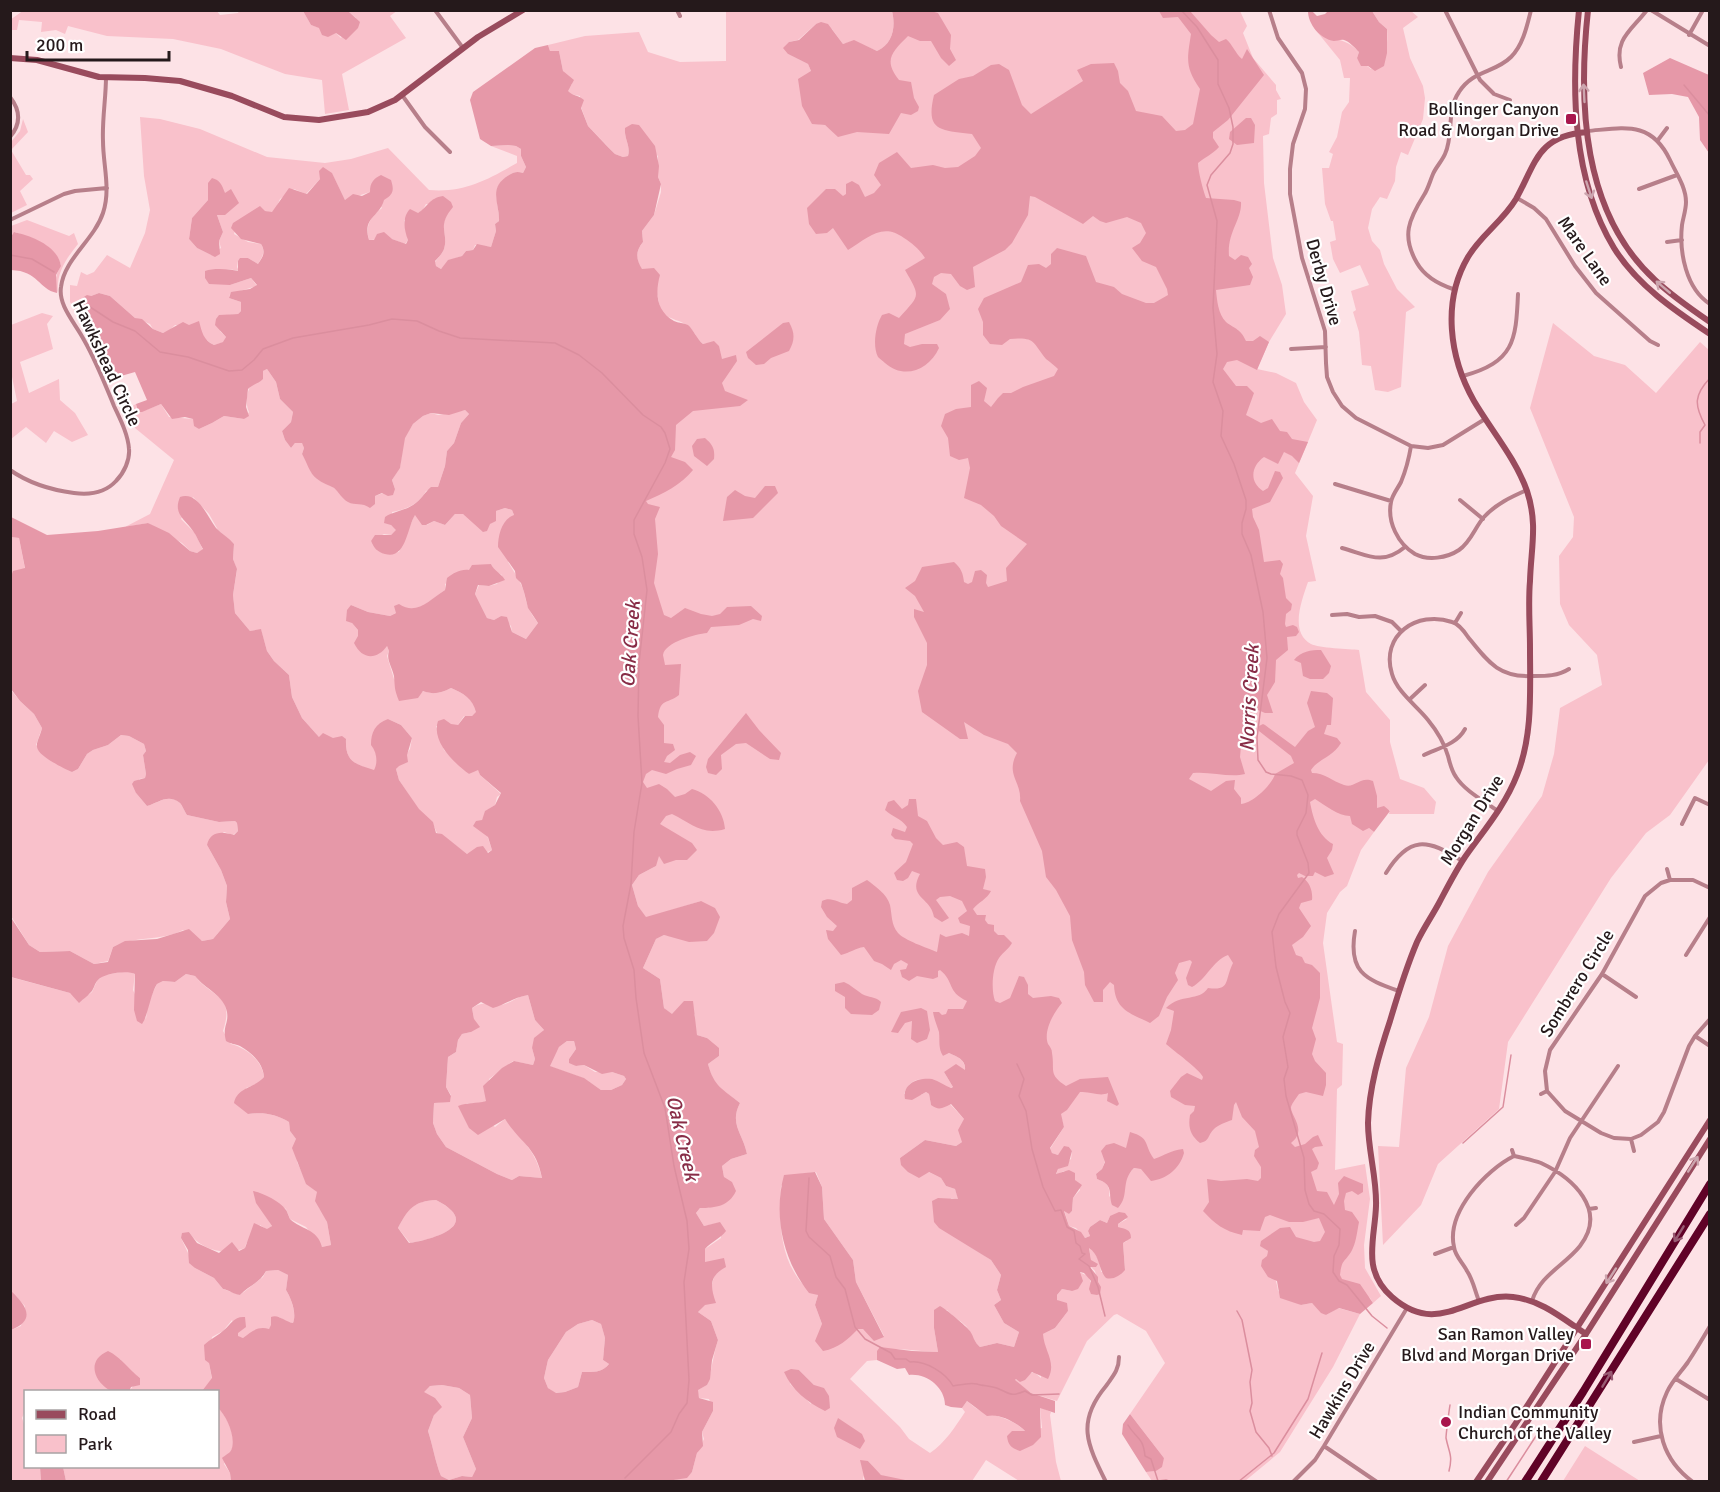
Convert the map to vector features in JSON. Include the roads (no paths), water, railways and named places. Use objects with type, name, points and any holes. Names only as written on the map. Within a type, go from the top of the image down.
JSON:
[{"type":"highway","points":[[1525,1482],[1583,1392],[1710,1184]]},
{"type":"highway","points":[[1541,1482],[1710,1214]]},
{"type":"street","points":[[435,10],[463,48]]},
{"type":"street","points":[[10,58],[37,60],[81,73],[106,77],[180,81],[215,90],[284,117],[319,120],[350,117],[368,112],[402,96],[492,27],[523,10]]},
{"type":"street","points":[[677,10],[680,16]]},
{"type":"street","name":"Derby Drive","points":[[1269,10],[1278,38],[1302,73],[1306,89],[1305,109],[1293,144],[1290,194],[1302,258],[1325,331],[1328,377],[1333,392],[1342,406],[1356,418],[1412,446],[1428,448],[1443,446],[1486,419]]},
{"type":"street","points":[[1445,10],[1487,89],[1510,100]]},
{"type":"street","points":[[1453,289],[1431,279],[1420,269],[1412,255],[1408,226],[1414,209],[1445,154],[1450,139],[1453,107],[1458,93],[1469,79],[1501,64],[1511,56],[1519,46],[1531,10]]},
{"type":"street","points":[[1579,10],[1575,89],[1578,132],[1585,177],[1597,214],[1615,249],[1650,290],[1674,310],[1710,334]]},
{"type":"street","points":[[1588,10],[1584,42],[1583,87],[1587,132],[1595,176],[1606,210],[1628,249],[1653,279],[1710,322]]},
{"type":"street","points":[[1621,67],[1618,50],[1622,41],[1649,10],[1710,46]]},
{"type":"street","points":[[1689,35],[1703,10]]},
{"type":"street","name":"Hawkshead Circle","points":[[10,470],[45,488],[78,494],[95,493],[109,488],[114,483],[123,472],[129,457],[129,447],[117,413],[61,296],[61,287],[67,267],[86,244],[103,214],[107,188],[103,136],[106,77]]},
{"type":"street","points":[[402,96],[425,127],[450,152]]},
{"type":"street","points":[[10,97],[17,108],[19,117],[10,137]]},
{"type":"street","points":[[1587,132],[1628,127],[1642,130],[1658,140],[1665,149],[1684,192],[1686,203],[1682,240],[1688,276],[1698,295],[1710,304]]},
{"type":"street","points":[[1658,140],[1666,128]]},
{"type":"street","name":"Morgan Drive","points":[[1407,1308],[1390,1296],[1380,1282],[1373,1265],[1371,1250],[1376,1194],[1368,1125],[1377,1062],[1418,940],[1462,861],[1499,812],[1509,794],[1523,757],[1529,728],[1529,584],[1534,526],[1527,490],[1473,399],[1462,376],[1454,348],[1452,329],[1453,289],[1467,258],[1481,238],[1499,221],[1517,197],[1533,162],[1542,150],[1553,142],[1578,132],[1587,132]]},
{"type":"street","points":[[1640,189],[1677,175]]},
{"type":"street","points":[[10,220],[64,194],[107,188]]},
{"type":"street","name":"Mare Lane","points":[[1517,197],[1546,219],[1575,266],[1596,293],[1650,341],[1658,345]]},
{"type":"street","points":[[1667,242],[1682,240]]},
{"type":"street","points":[[1462,376],[1482,371],[1506,352],[1513,340],[1516,326],[1518,294]]},
{"type":"street","points":[[1291,349],[1326,347]]},
{"type":"street","points":[[1412,446],[1402,480],[1391,501],[1392,524],[1397,538],[1405,547],[1422,557],[1446,556],[1459,550],[1466,544],[1483,519],[1508,498],[1527,490]]},
{"type":"street","points":[[1335,484],[1391,501]]},
{"type":"street","points":[[1460,501],[1483,519]]},
{"type":"street","points":[[1342,548],[1383,559],[1405,547]]},
{"type":"street","points":[[1455,623],[1461,613]]},
{"type":"street","points":[[1332,615],[1375,616],[1392,622],[1401,631]]},
{"type":"street","points":[[1499,812],[1457,780],[1435,729],[1396,684],[1390,663],[1391,647],[1401,631],[1423,619],[1434,618],[1455,623],[1465,632],[1480,654],[1497,669],[1509,674],[1530,676],[1562,673],[1569,669]]},
{"type":"street","points":[[1410,699],[1425,685]]},
{"type":"street","points":[[1424,755],[1458,739],[1465,729]]},
{"type":"street","points":[[1682,824],[1695,798],[1710,806]]},
{"type":"street","points":[[1386,873],[1404,849],[1416,844],[1430,845],[1444,850],[1462,861]]},
{"type":"street","points":[[1667,869],[1670,880],[1693,880],[1710,888]]},
{"type":"street","name":"Sombrero Circle","points":[[1547,1091],[1545,1071],[1550,1050],[1602,974],[1645,896],[1661,883],[1670,880]]},
{"type":"street","points":[[1686,955],[1710,917]]},
{"type":"street","points":[[1355,931],[1353,957],[1357,968],[1368,978],[1399,991]]},
{"type":"street","points":[[1602,974],[1636,998]]},
{"type":"street","points":[[1541,1094],[1547,1091],[1565,1111],[1601,1133],[1614,1138],[1631,1139],[1652,1129],[1664,1112],[1695,1036],[1710,1019]]},
{"type":"street","points":[[1695,1036],[1710,1046]]},
{"type":"street","points":[[1516,1225],[1524,1218],[1555,1172],[1580,1121],[1618,1065]]},
{"type":"street","points":[[1476,1482],[1710,1120]]},
{"type":"street","points":[[1631,1139],[1634,1151]]},
{"type":"street","points":[[1488,1482],[1586,1334],[1710,1139]]},
{"type":"street","points":[[1512,1150],[1514,1156]]},
{"type":"street","points":[[1479,1301],[1471,1278],[1454,1247],[1455,1222],[1461,1206],[1488,1173],[1514,1156],[1541,1163],[1555,1172],[1578,1189],[1589,1209],[1589,1227],[1581,1244],[1544,1279],[1537,1288],[1532,1301]]},
{"type":"street","points":[[1589,1209],[1596,1208]]},
{"type":"street","points":[[1435,1254],[1454,1247]]},
{"type":"street","points":[[1407,1308],[1441,1314],[1456,1311],[1479,1301],[1505,1297],[1532,1301],[1544,1306],[1586,1334]]},
{"type":"street","name":"Hawkins Drive","points":[[1293,1482],[1315,1460],[1407,1308]]},
{"type":"street","points":[[1693,1482],[1671,1460],[1661,1436],[1660,1417],[1670,1387],[1710,1326]]},
{"type":"street","points":[[1106,1482],[1089,1440],[1087,1424],[1096,1398],[1119,1367],[1119,1357]]},
{"type":"street","points":[[1676,1379],[1710,1400]]},
{"type":"street","points":[[1635,1442],[1661,1436]]},
{"type":"street","points":[[1324,1446],[1377,1482]]},
{"type":"waterway","name":"Norris Creek","points":[[1181,10],[1197,27],[1218,60],[1218,84],[1229,108],[1233,127],[1233,144],[1230,153],[1211,175],[1207,185],[1217,221],[1213,308],[1217,354],[1213,382],[1223,411],[1221,436],[1234,464],[1246,500],[1242,534],[1251,555],[1263,612],[1267,658],[1257,738],[1258,760],[1266,772],[1302,780],[1308,795],[1306,813],[1297,835],[1308,863],[1309,873],[1279,914],[1272,932],[1276,967],[1290,1013],[1283,1037],[1288,1067],[1284,1079],[1286,1096],[1304,1158],[1305,1190],[1309,1204],[1314,1211],[1324,1214],[1340,1229],[1333,1272],[1339,1281],[1347,1285],[1372,1316],[1387,1328]]},
{"type":"waterway","points":[[1684,85],[1710,116]]},
{"type":"waterway","name":"Oak Creek","points":[[10,255],[32,259],[54,272]]},
{"type":"waterway","name":"Oak Creek","points":[[87,305],[113,322],[135,331],[160,352],[188,357],[229,371],[242,370],[263,349],[293,338],[392,319],[417,321],[460,338],[555,343],[579,355],[602,373],[643,415],[661,427],[665,433],[670,449],[665,463],[634,520],[634,534],[642,557],[647,590],[639,663],[638,716],[642,783],[634,832],[631,884],[623,926],[624,938],[634,970],[644,1053],[665,1108],[674,1166],[687,1221],[689,1249],[684,1282],[689,1380],[687,1403],[671,1432],[625,1478]]},
{"type":"waterway","points":[[1700,443],[1700,432],[1705,425],[1697,400],[1710,378]]},
{"type":"waterway","points":[[1463,1143],[1503,1107],[1511,1055]]},
{"type":"waterway","points":[[1017,1064],[1024,1079],[1019,1096],[1026,1111],[1032,1149],[1043,1187],[1055,1211],[1061,1210],[1067,1227],[1074,1231],[1076,1243],[1085,1254],[1079,1259],[1089,1266],[1098,1287],[1105,1316]]},
{"type":"waterway","points":[[809,1178],[806,1231],[809,1237],[830,1256],[836,1277],[845,1289],[855,1327],[865,1339],[891,1353],[895,1359],[906,1359],[934,1368],[953,1386],[974,1383],[1011,1394],[1025,1391],[1032,1395],[1059,1394]]},
{"type":"waterway","points":[[1237,1311],[1242,1320],[1252,1370],[1250,1411],[1256,1432],[1269,1448],[1272,1456]]},
{"type":"waterway","points":[[1238,1482],[1274,1453],[1308,1399],[1322,1353]]},
{"type":"waterway","name":"Norris Creek","points":[[1449,1471],[1451,1457],[1446,1438],[1450,1405]]},
{"type":"waterway","points":[[1128,1425],[1141,1441],[1145,1456],[1151,1459],[1158,1481],[1172,1482]]},
{"type":"waterway","points":[[1506,1482],[1536,1436]]},
{"type":"waterway","name":"Oak Creek","points":[[610,1482],[615,1481]]},
{"type":"place","name":"Bollinger Canyon Road & Morgan Drive","points":[[1571,119]]},
{"type":"place","name":"San Ramon Valley Blvd and Morgan Drive","points":[[1586,1344]]},
{"type":"place","name":"Indian Community Church of the Valley","points":[[1446,1422]]}]
